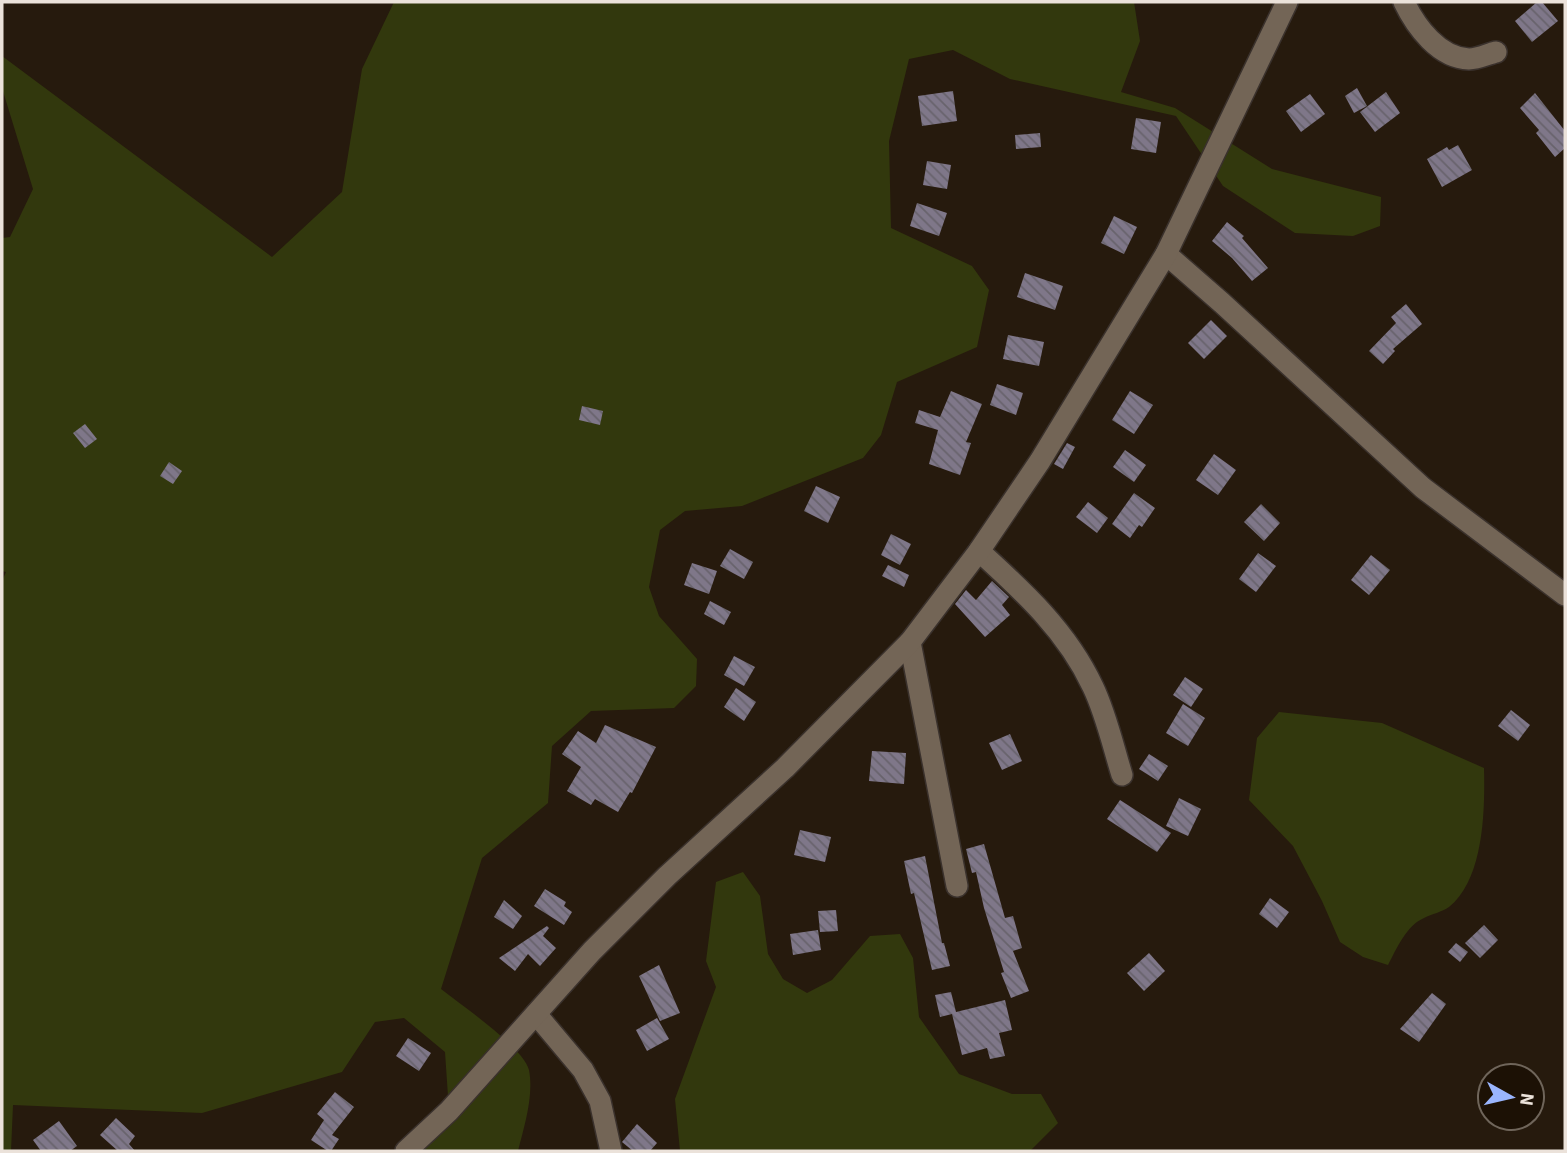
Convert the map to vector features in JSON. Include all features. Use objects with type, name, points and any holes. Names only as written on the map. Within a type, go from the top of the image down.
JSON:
[{"type":"street","points":[[406,1151],[449,1111],[592,951],[667,876],[785,768],[910,642],[979,551],[1040,460],[1166,254],[1287,2]]},
{"type":"street","points":[[1404,2],[1421,30],[1443,51],[1472,59],[1496,51]]},
{"type":"street","points":[[1166,254],[1423,488],[1565,595]]},
{"type":"street","points":[[979,551],[1034,602],[1065,639],[1094,688],[1122,775]]},
{"type":"street","points":[[910,642],[957,886]]},
{"type":"street","points":[[536,1014],[583,1070],[600,1101],[611,1151]]},
{"type":"green space","points":[[394,2],[1134,2],[1140,41],[1121,92],[1175,108],[1272,169],[1381,197],[1380,226],[1353,236],[1295,233],[1223,186],[1176,116],[1010,79],[953,50],[909,59],[889,141],[891,228],[972,266],[989,290],[977,347],[897,382],[881,435],[863,458],[742,506],[685,511],[660,530],[649,587],[659,616],[697,659],[696,686],[674,708],[591,711],[552,746],[548,803],[482,858],[441,989],[504,1038],[529,1070],[529,1101],[518,1151],[406,1151],[449,1111],[445,1052],[404,1018],[375,1022],[342,1072],[202,1113],[13,1105],[11,1151],[2,1151],[2,581],[6,572],[2,571],[2,238],[10,237],[33,189],[2,88],[2,56],[272,257],[342,192],[362,69]]},
{"type":"green space","points":[[1279,712],[1382,723],[1484,768],[1483,823],[1476,862],[1469,879],[1461,895],[1449,907],[1412,926],[1388,965],[1363,957],[1340,942],[1293,846],[1249,800],[1257,738]]},
{"type":"green space","points":[[743,872],[760,896],[768,954],[783,979],[807,993],[832,980],[870,936],[900,934],[913,958],[919,1017],[959,1074],[1012,1094],[1041,1094],[1058,1123],[1030,1151],[680,1151],[675,1099],[716,987],[706,961],[716,882]]},
{"type":"building","points":[[1537,2],[1542,2],[1558,21],[1532,42],[1515,21]]},
{"type":"building","points":[[1357,88],[1367,106],[1354,113],[1345,96]]},
{"type":"building","points":[[953,91],[957,121],[922,126],[918,96]]},
{"type":"building","points":[[1386,92],[1400,113],[1375,132],[1360,112]]},
{"type":"building","points":[[1535,93],[1565,131],[1565,148],[1555,157],[1536,133],[1539,130],[1520,108]]},
{"type":"building","points":[[1310,94],[1325,114],[1301,132],[1286,111]]},
{"type":"building","points":[[1136,118],[1161,122],[1156,153],[1131,149]]},
{"type":"building","points":[[1040,133],[1041,147],[1016,149],[1015,135]]},
{"type":"building","points":[[1458,145],[1472,170],[1442,187],[1427,159],[1447,147],[1449,150]]},
{"type":"building","points":[[927,161],[951,165],[947,189],[923,185]]},
{"type":"building","points":[[917,203],[947,213],[939,236],[910,226]]},
{"type":"building","points":[[1114,216],[1137,227],[1124,254],[1101,243]]},
{"type":"building","points":[[1227,222],[1244,236],[1242,238],[1268,268],[1252,281],[1232,258],[1212,241]]},
{"type":"building","points":[[1025,273],[1063,286],[1055,310],[1017,297]]},
{"type":"building","points":[[1406,304],[1422,324],[1393,349],[1395,351],[1383,364],[1369,351],[1396,323],[1391,317]]},
{"type":"building","points":[[1211,320],[1227,336],[1204,359],[1188,343]]},
{"type":"building","points":[[1008,335],[1044,342],[1039,366],[1003,359]]},
{"type":"building","points":[[997,384],[1023,393],[1016,415],[990,405]]},
{"type":"building","points":[[951,391],[982,404],[966,442],[971,443],[960,475],[929,464],[938,430],[915,423],[919,410],[940,417]]},
{"type":"building","points":[[1130,391],[1153,405],[1134,434],[1112,420]]},
{"type":"building","points":[[582,406],[603,411],[600,425],[579,420]]},
{"type":"building","points":[[85,424],[97,439],[85,448],[73,433]]},
{"type":"building","points":[[1067,443],[1075,447],[1063,469],[1054,464]]},
{"type":"building","points":[[1125,450],[1146,465],[1134,482],[1113,467]]},
{"type":"building","points":[[1214,454],[1236,470],[1218,495],[1196,480]]},
{"type":"building","points":[[169,462],[182,471],[173,484],[160,476]]},
{"type":"building","points":[[816,486],[840,497],[828,523],[804,511]]},
{"type":"building","points":[[1134,493],[1155,508],[1142,527],[1139,525],[1130,538],[1112,524]]},
{"type":"building","points":[[1088,502],[1108,518],[1097,533],[1076,517]]},
{"type":"building","points":[[1261,504],[1280,523],[1264,541],[1244,522]]},
{"type":"building","points":[[891,534],[911,544],[900,565],[881,555]]},
{"type":"building","points":[[730,549],[753,562],[744,579],[720,566]]},
{"type":"building","points":[[1258,553],[1276,566],[1256,592],[1239,579]]},
{"type":"building","points":[[1371,555],[1390,570],[1369,595],[1351,580]]},
{"type":"building","points":[[692,563],[717,571],[709,594],[684,585]]},
{"type":"building","points":[[888,565],[909,575],[904,587],[882,576]]},
{"type":"building","points":[[992,581],[1009,597],[1002,605],[1010,615],[985,637],[955,604],[966,590],[976,600]]},
{"type":"building","points":[[710,601],[731,612],[724,625],[704,614]]},
{"type":"building","points":[[734,656],[755,667],[744,686],[724,675]]},
{"type":"building","points":[[1185,677],[1203,689],[1191,707],[1173,695]]},
{"type":"building","points":[[736,688],[756,702],[744,721],[724,707]]},
{"type":"building","points":[[1183,704],[1205,718],[1188,746],[1166,733]]},
{"type":"building","points":[[1511,710],[1530,725],[1518,741],[1498,726]]},
{"type":"building","points":[[605,725],[656,747],[632,793],[630,792],[618,812],[595,799],[591,805],[567,791],[581,767],[562,754],[578,731],[596,743]]},
{"type":"building","points":[[1010,734],[1022,761],[1002,770],[989,743]]},
{"type":"building","points":[[872,751],[906,753],[904,784],[869,781]]},
{"type":"building","points":[[1149,754],[1168,766],[1158,781],[1139,769]]},
{"type":"building","points":[[1179,798],[1201,809],[1188,836],[1166,826]]},
{"type":"building","points":[[1120,800],[1171,833],[1157,852],[1107,819]]},
{"type":"building","points":[[800,830],[831,837],[825,862],[794,855]]},
{"type":"building","points":[[984,844],[1005,918],[1013,916],[1022,948],[1013,951],[1029,991],[1011,998],[1001,973],[1004,972],[976,872],[972,873],[966,849]]},
{"type":"building","points":[[925,856],[942,943],[950,966],[932,970],[904,861]]},
{"type":"building","points":[[545,889],[566,902],[564,906],[572,912],[564,925],[534,906]]},
{"type":"building","points":[[1270,898],[1289,912],[1277,928],[1259,914]]},
{"type":"building","points":[[504,900],[522,916],[513,929],[494,917]]},
{"type":"building","points":[[836,910],[838,931],[820,932],[818,911]]},
{"type":"building","points":[[1484,925],[1498,940],[1480,958],[1465,943]]},
{"type":"building","points":[[547,926],[549,928],[543,936],[556,948],[540,966],[528,954],[515,971],[499,958]]},
{"type":"building","points":[[818,930],[821,950],[793,955],[790,934]]},
{"type":"building","points":[[1456,943],[1468,952],[1460,962],[1448,952]]},
{"type":"building","points":[[1149,953],[1165,971],[1144,991],[1127,973]]},
{"type":"building","points":[[659,965],[680,1013],[660,1021],[639,976]]},
{"type":"building","points":[[951,992],[956,1012],[1005,1000],[1012,1030],[999,1033],[1005,1056],[990,1059],[987,1048],[962,1055],[952,1014],[940,1017],[935,995]]},
{"type":"building","points":[[1432,993],[1446,1004],[1419,1042],[1400,1029]]},
{"type":"building","points":[[657,1018],[669,1039],[647,1051],[636,1030]]},
{"type":"building","points":[[408,1038],[431,1053],[419,1071],[396,1056]]},
{"type":"building","points":[[335,1092],[354,1107],[332,1135],[339,1139],[331,1151],[328,1151],[311,1140],[324,1120],[317,1114]]},
{"type":"building","points":[[116,1118],[135,1136],[129,1144],[135,1151],[118,1151],[100,1135]]},
{"type":"building","points":[[59,1121],[77,1146],[70,1151],[41,1151],[33,1140]]},
{"type":"building","points":[[637,1124],[657,1143],[650,1151],[633,1151],[622,1142]]}]
